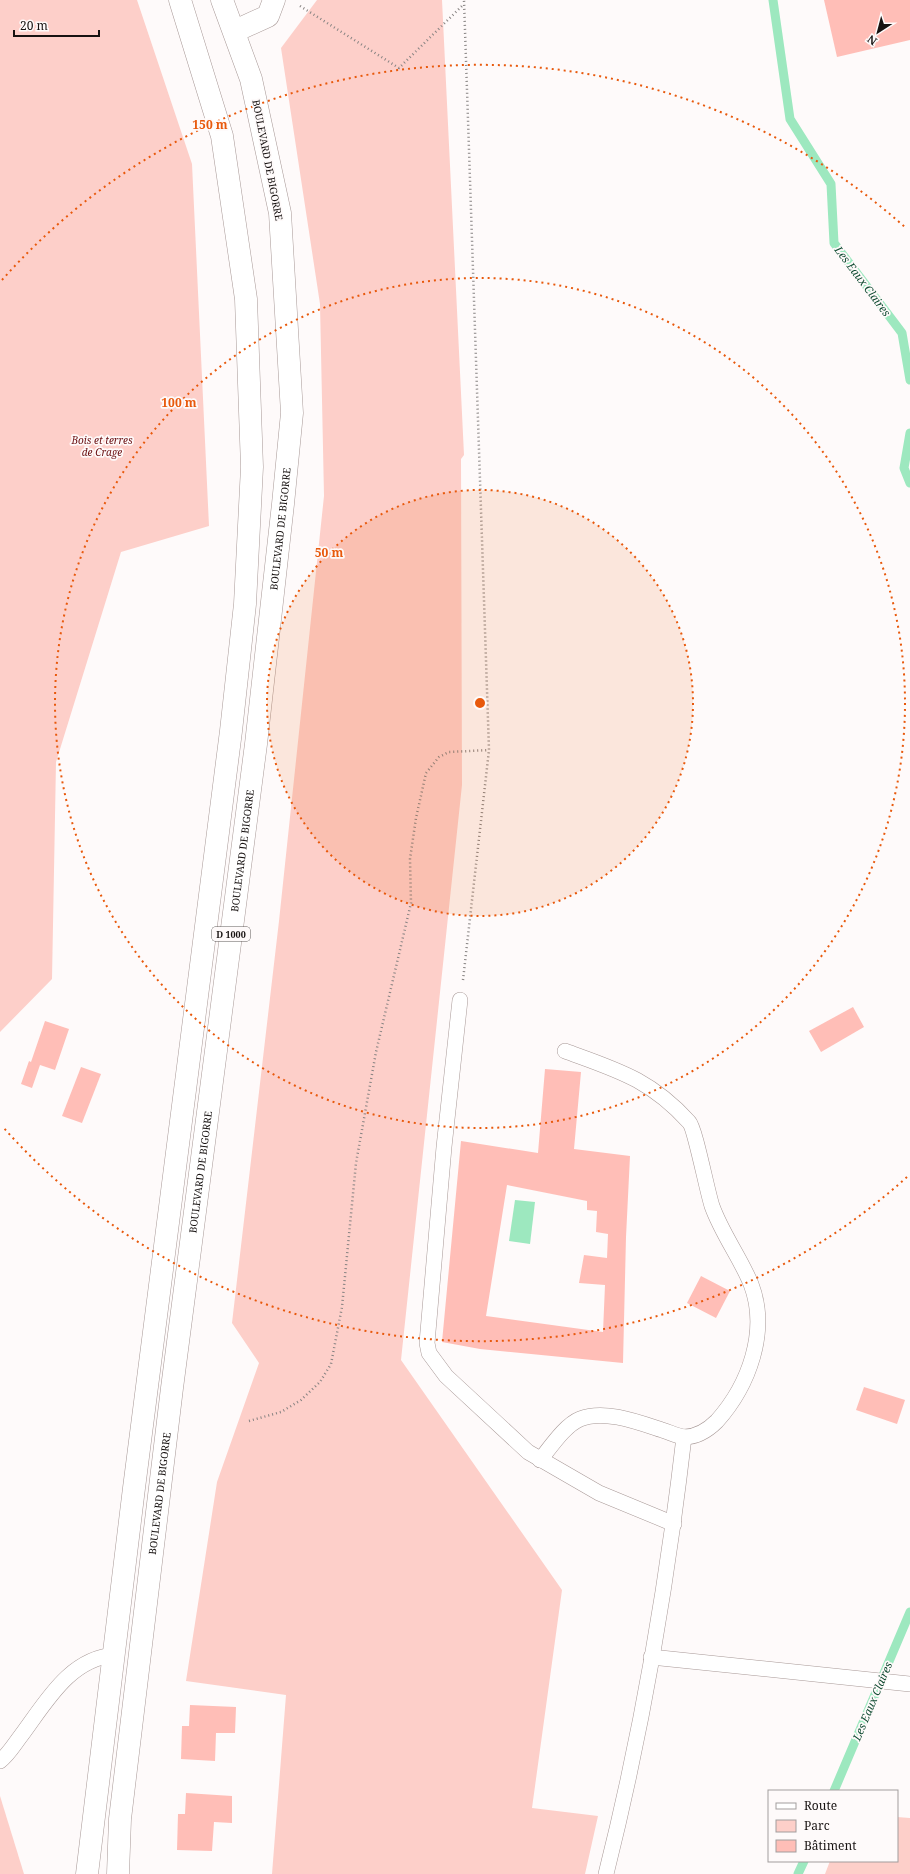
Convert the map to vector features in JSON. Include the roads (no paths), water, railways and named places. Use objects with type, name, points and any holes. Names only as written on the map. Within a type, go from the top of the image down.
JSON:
[{"type":"main road","name":"D 1000","points":[[87,1874],[115,1655],[134,1488],[231,731],[245,604],[252,467],[246,299],[223,143],[180,0]]},
{"type":"main road","name":"BOULEVARD DE BIGORRE","points":[[118,1874],[120,1819],[171,1396],[256,744],[292,413],[280,213],[251,79],[235,31],[222,0]]},
{"type":"main road","points":[[235,31],[268,16],[274,0]]},
{"type":"lane","points":[[460,1000],[444,1147],[427,1343],[432,1358],[446,1376],[514,1441],[540,1460],[599,1493],[674,1524]]},
{"type":"lane","points":[[540,1460],[563,1432],[578,1419],[595,1415],[616,1418],[684,1437],[699,1434],[709,1428],[717,1420],[745,1381],[758,1336],[758,1308],[750,1284],[722,1230],[712,1205],[691,1124],[664,1097],[644,1082],[619,1070],[565,1051]]},
{"type":"lane","points":[[606,1874],[627,1792],[674,1524],[684,1437]]},
{"type":"lane","points":[[0,1761],[64,1679],[79,1667],[101,1656],[115,1655]]},
{"type":"lane","points":[[651,1657],[905,1684]]},
{"type":"waterway","name":"Les Eaux Claires","points":[[773,0],[790,119],[831,184],[834,243],[902,333],[910,380]]},
{"type":"waterway","name":"Les Eaux Claires","points":[[910,433],[904,468],[910,483]]},
{"type":"waterway","name":"Les Eaux Claires","points":[[834,1790],[910,1612]]},
{"type":"waterway","name":"Les Eaux Claires","points":[[798,1874],[804,1862]]},
{"type":"park label","name":"Bois et terres de Crage","points":[[102,446]]}]
